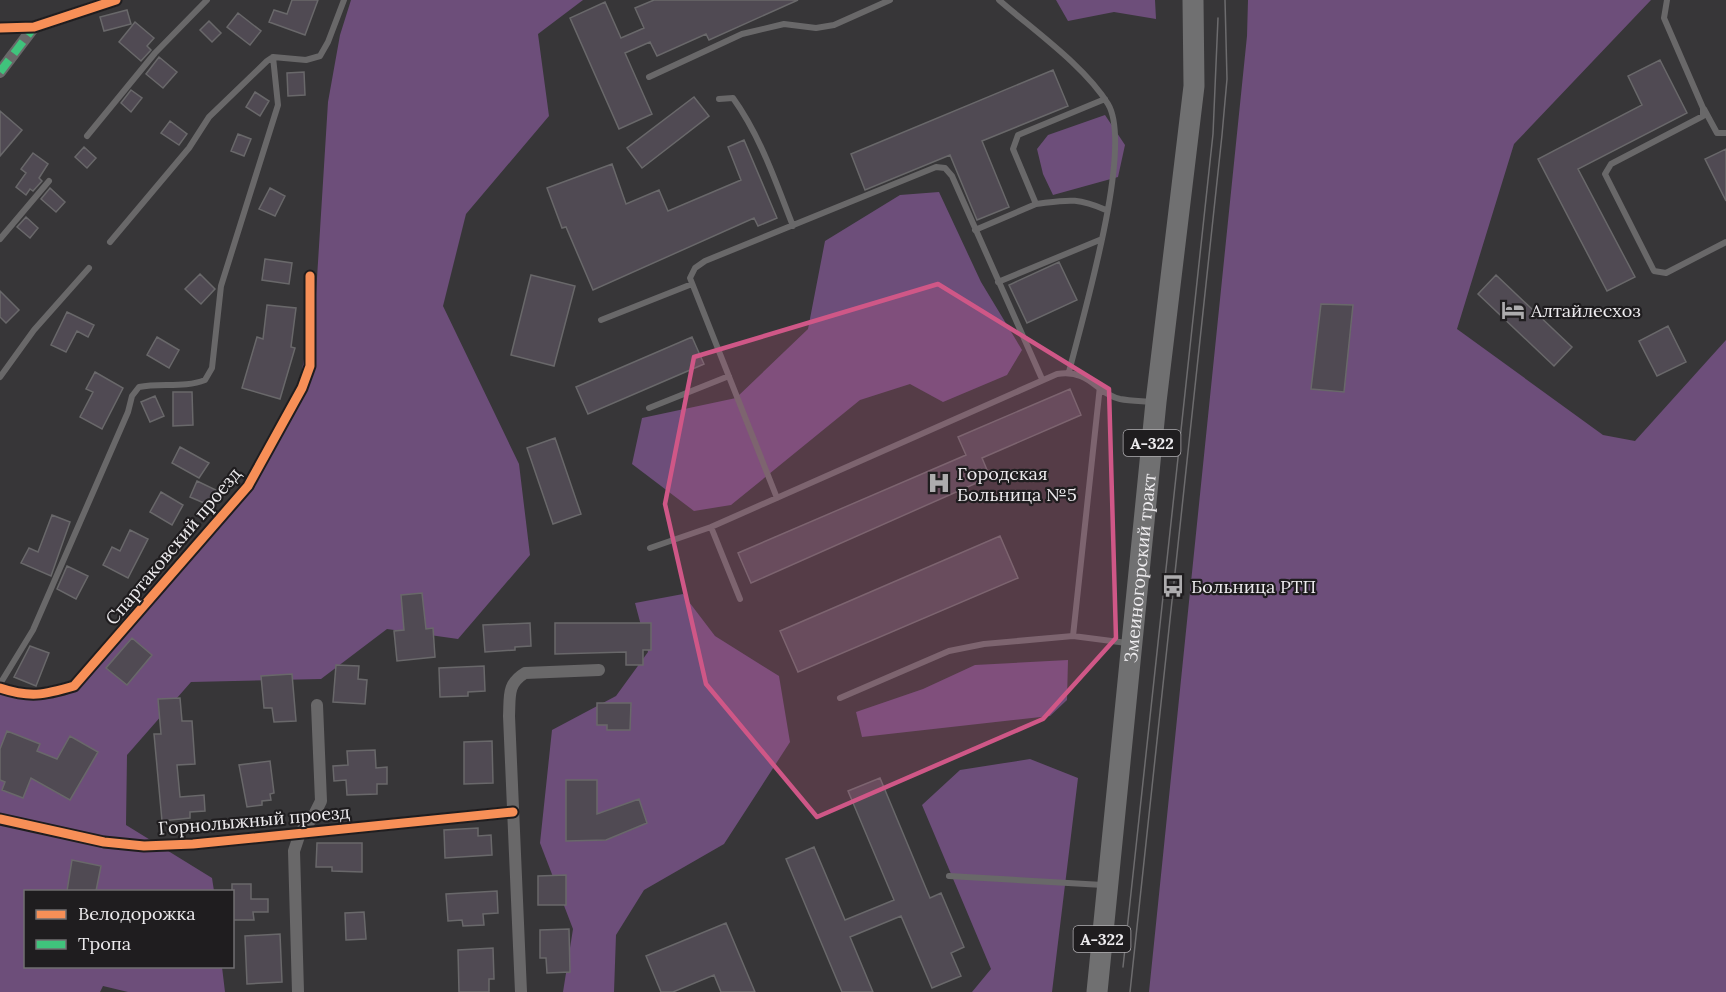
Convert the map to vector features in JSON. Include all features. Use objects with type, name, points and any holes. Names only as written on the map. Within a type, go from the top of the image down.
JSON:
[{"type":"highway","name":"Змеиногорский тракт","points":[[1097,992],[1156,402],[1193,98],[1193,0]]},
{"type":"street","points":[[0,28],[34,27],[116,0]]},
{"type":"street","points":[[0,72],[34,27]]},
{"type":"street","name":"Спартаковский проезд","points":[[0,686],[23,696],[46,694],[74,686],[248,486],[302,388],[310,366],[310,276]]},
{"type":"street","points":[[521,992],[510,686],[525,673],[598,670]]},
{"type":"street","name":"Горнолыжный проезд","points":[[298,992],[294,851],[300,832],[313,817],[321,801],[317,705]]},
{"type":"street","name":"Горнолыжный проезд","points":[[0,819],[71,837],[144,846],[513,812]]},
{"type":"lane","points":[[87,136],[155,52],[207,0]]},
{"type":"lane","points":[[110,242],[189,148],[209,117],[273,57],[306,60],[320,56],[328,42],[344,0]]},
{"type":"lane","points":[[649,77],[742,34],[784,24],[816,28],[834,25],[890,0]]},
{"type":"lane","points":[[999,0],[1094,83],[1115,120],[1113,184],[1102,239],[1069,372]]},
{"type":"lane","points":[[1667,0],[1664,18],[1703,108],[1717,133],[1726,133]]},
{"type":"lane","points":[[0,686],[33,630],[128,412],[132,396],[139,387],[162,383],[192,386],[205,381],[212,368],[221,286],[278,105],[273,57]]},
{"type":"lane","points":[[719,99],[733,98],[743,112],[758,139],[794,226]]},
{"type":"lane","points":[[1036,204],[1013,149],[1014,141],[1018,135],[1105,99]]},
{"type":"lane","points":[[1703,108],[1703,116],[1695,122],[1611,164],[1605,174],[1654,271],[1666,273],[1726,242]]},
{"type":"lane","points":[[777,498],[690,278],[694,268],[705,261],[936,167],[945,168],[952,176],[1042,379]]},
{"type":"lane","points":[[0,239],[49,181]]},
{"type":"lane","points":[[975,230],[1036,204],[1075,199],[1087,201],[1106,210]]},
{"type":"lane","points":[[998,282],[1102,239]]},
{"type":"lane","points":[[0,377],[34,330],[89,268]]},
{"type":"lane","points":[[602,320],[692,284]]},
{"type":"lane","points":[[650,548],[711,527],[1042,379],[1069,372],[1087,378],[1118,399],[1156,402]]},
{"type":"lane","points":[[650,408],[729,376]]},
{"type":"lane","points":[[1073,636],[1100,386]]},
{"type":"lane","points":[[711,527],[740,599]]},
{"type":"lane","points":[[840,698],[949,651],[984,644],[1073,636],[1131,643]]},
{"type":"lane","points":[[949,876],[1107,886]]},
{"type":"highlighted area","points":[[938,284],[1109,389],[1116,638],[1043,719],[817,817],[706,684],[665,504],[694,357]]},
{"type":"shaded area","points":[[351,0],[583,0],[538,34],[549,116],[466,214],[443,306],[519,464],[530,555],[458,639],[387,629],[321,679],[191,682],[127,755],[126,825],[212,878],[214,890],[24,890],[24,968],[222,968],[225,992],[128,992],[103,986],[100,992],[0,992],[0,686],[23,692],[79,689],[233,503],[299,386],[316,294],[328,102],[340,35]]},
{"type":"shaded area","points":[[1056,0],[1155,0],[1156,19],[1114,12],[1068,21]]},
{"type":"shaded area","points":[[1248,0],[1651,0],[1514,144],[1457,329],[1603,435],[1635,441],[1726,340],[1726,992],[1149,992],[1247,36]]},
{"type":"shaded area","points":[[1105,115],[1125,145],[1118,177],[1053,195],[1043,174],[1037,149],[1048,135]]},
{"type":"shaded area","points":[[939,192],[981,282],[1022,350],[1007,375],[943,402],[910,384],[860,400],[731,505],[694,511],[632,464],[642,418],[736,398],[808,329],[825,241],[900,195]]},
{"type":"shaded area","points":[[683,594],[715,636],[779,676],[790,742],[724,844],[644,890],[616,935],[614,992],[563,992],[573,929],[540,843],[552,730],[616,696],[648,652],[635,603]]},
{"type":"shaded area","points":[[1068,660],[1067,700],[1050,716],[862,737],[856,712],[923,689],[975,665]]},
{"type":"shaded area","points":[[1030,759],[1078,778],[1052,992],[972,992],[991,969],[922,805],[960,770]]},
{"type":"building","points":[[292,0],[318,0],[305,35],[269,22],[274,10],[287,14]]},
{"type":"building","points":[[654,0],[798,0],[709,40],[706,34],[657,56],[650,42],[625,53],[652,114],[619,129],[570,18],[605,2],[621,38],[644,28],[635,8]]},
{"type":"building","points":[[127,10],[131,24],[104,31],[100,17]]},
{"type":"building","points":[[238,13],[261,31],[250,45],[227,27]]},
{"type":"building","points":[[209,21],[221,33],[212,42],[200,30]]},
{"type":"building","points":[[135,22],[154,38],[147,46],[151,50],[141,61],[119,42]]},
{"type":"building","points":[[159,57],[177,72],[163,88],[146,74]]},
{"type":"building","points":[[1660,60],[1687,113],[1578,169],[1635,277],[1607,291],[1538,159],[1642,105],[1628,76]]},
{"type":"building","points":[[1053,70],[1068,106],[982,141],[1009,207],[977,220],[950,155],[865,190],[851,154]]},
{"type":"building","points":[[304,72],[305,95],[288,96],[287,73]]},
{"type":"building","points":[[131,90],[142,98],[131,112],[121,103]]},
{"type":"building","points":[[255,92],[269,101],[260,116],[246,107]]},
{"type":"building","points":[[694,97],[709,116],[642,168],[627,148]]},
{"type":"building","points":[[0,111],[22,130],[0,156]]},
{"type":"building","points":[[170,121],[187,134],[179,145],[161,133]]},
{"type":"building","points":[[238,134],[251,139],[244,156],[231,151]]},
{"type":"building","points":[[744,140],[777,218],[758,226],[754,218],[593,290],[566,227],[562,228],[547,188],[612,164],[626,204],[659,190],[668,211],[741,180],[728,147]]},
{"type":"building","points":[[84,147],[96,158],[87,168],[75,157]]},
{"type":"building","points":[[1726,149],[1726,201],[1705,159]]},
{"type":"building","points":[[33,153],[48,164],[39,178],[42,181],[33,191],[30,189],[26,195],[16,187],[26,173],[21,169]]},
{"type":"building","points":[[50,188],[65,202],[56,212],[41,199]]},
{"type":"building","points":[[270,188],[285,196],[275,216],[259,209]]},
{"type":"building","points":[[26,217],[38,228],[30,238],[17,227]]},
{"type":"building","points":[[265,259],[292,263],[289,284],[262,280]]},
{"type":"building","points":[[1059,262],[1077,300],[1027,323],[1009,285]]},
{"type":"building","points":[[200,274],[215,289],[201,304],[185,289]]},
{"type":"building","points":[[531,275],[575,286],[554,366],[511,355]]},
{"type":"building","points":[[1496,275],[1572,347],[1554,366],[1478,294]]},
{"type":"building","points":[[0,291],[19,310],[6,323],[0,317]]},
{"type":"building","points":[[1321,304],[1353,305],[1344,392],[1311,389]]},
{"type":"building","points":[[267,305],[296,308],[291,347],[295,348],[280,399],[242,388],[257,337],[263,339]]},
{"type":"building","points":[[67,312],[94,325],[88,337],[77,331],[66,352],[51,345]]},
{"type":"building","points":[[1668,326],[1686,362],[1657,376],[1639,341]]},
{"type":"building","points":[[157,337],[179,350],[169,368],[147,355]]},
{"type":"building","points":[[692,337],[704,364],[588,414],[576,387]]},
{"type":"building","points":[[95,372],[123,388],[102,429],[80,417],[93,392],[86,389]]},
{"type":"building","name":"Городская Больница №5","points":[[1070,389],[1081,415],[982,458],[990,477],[751,583],[738,553],[966,455],[958,437]]},
{"type":"building","points":[[173,392],[192,392],[193,425],[173,426]]},
{"type":"building","points":[[155,396],[164,416],[150,422],[141,402]]},
{"type":"building","points":[[555,438],[581,514],[553,524],[527,448]]},
{"type":"building","points":[[180,447],[209,463],[199,478],[172,463]]},
{"type":"building","points":[[197,481],[218,491],[211,506],[190,497]]},
{"type":"building","points":[[161,492],[183,505],[172,525],[150,512]]},
{"type":"building","points":[[52,515],[70,522],[51,576],[21,563],[29,548],[38,552]]},
{"type":"building","points":[[130,530],[148,539],[128,578],[103,565],[112,547],[120,551]]},
{"type":"building","points":[[1000,536],[1018,578],[798,672],[780,631]]},
{"type":"building","points":[[67,566],[88,576],[76,599],[57,589]]},
{"type":"building","points":[[422,593],[426,629],[433,628],[435,657],[397,661],[394,631],[404,630],[401,595]]},
{"type":"building","points":[[530,623],[531,646],[515,647],[515,650],[485,652],[483,625]]},
{"type":"building","points":[[555,623],[651,623],[651,650],[643,650],[643,665],[626,665],[626,652],[555,654]]},
{"type":"building","points":[[132,638],[152,655],[127,685],[106,668]]},
{"type":"building","points":[[30,646],[49,653],[36,686],[14,677]]},
{"type":"building","points":[[336,665],[359,666],[358,679],[367,680],[365,704],[333,702]]},
{"type":"building","points":[[484,666],[485,691],[468,692],[468,696],[440,697],[439,668]]},
{"type":"building","points":[[292,674],[296,721],[274,722],[272,708],[264,708],[261,676]]},
{"type":"building","points":[[180,698],[182,721],[192,721],[195,764],[177,765],[180,797],[204,795],[205,811],[190,812],[190,818],[162,821],[154,734],[161,734],[158,699]]},
{"type":"building","points":[[597,703],[631,703],[630,730],[607,730],[607,725],[597,725]]},
{"type":"building","points":[[7,731],[40,744],[37,751],[57,759],[70,736],[98,752],[70,800],[31,778],[23,798],[2,790],[5,782],[0,780],[0,749]]},
{"type":"building","points":[[492,741],[493,783],[464,784],[464,742]]},
{"type":"building","points":[[375,750],[376,768],[387,767],[387,784],[377,784],[377,794],[347,795],[346,780],[334,781],[333,766],[348,765],[347,751]]},
{"type":"building","points":[[270,761],[274,793],[270,794],[271,800],[262,801],[262,805],[247,807],[239,765]]},
{"type":"building","points":[[880,778],[930,898],[941,893],[964,947],[951,953],[961,976],[932,988],[901,916],[850,937],[873,992],[842,992],[786,859],[814,847],[845,920],[894,900],[848,791]]},
{"type":"building","points":[[566,780],[597,780],[597,814],[639,799],[647,823],[606,840],[566,841]]},
{"type":"building","points":[[478,828],[478,836],[491,835],[492,855],[445,858],[444,830]]},
{"type":"building","points":[[317,843],[362,843],[362,872],[332,871],[332,867],[316,867]]},
{"type":"building","points":[[72,860],[101,866],[96,890],[67,890]]},
{"type":"building","points":[[566,875],[566,905],[538,905],[538,876]]},
{"type":"building","points":[[232,884],[251,884],[251,899],[268,899],[268,912],[253,912],[254,920],[234,920],[234,890],[232,890]]},
{"type":"building","points":[[497,891],[498,913],[483,914],[484,925],[463,926],[462,920],[448,921],[446,894]]},
{"type":"building","points":[[364,912],[366,939],[346,940],[345,913]]},
{"type":"building","points":[[726,923],[755,992],[721,992],[714,975],[673,992],[661,992],[646,956]]},
{"type":"building","points":[[569,929],[570,972],[547,973],[546,958],[540,958],[540,930]]},
{"type":"building","points":[[280,934],[282,982],[247,984],[245,936]]},
{"type":"building","points":[[493,948],[494,979],[489,979],[489,992],[459,992],[458,950]]},
{"type":"tram line","points":[[1130,992],[1222,135],[1227,79],[1225,0]]},
{"type":"tram line","points":[[1123,967],[1213,134],[1218,18]]},
{"type":"marked path","points":[[0,72],[34,27]]},
{"type":"cycle path","points":[[0,28],[34,27],[116,0]]},
{"type":"cycle path","points":[[0,688],[37,694],[74,686],[248,486],[302,388],[310,366],[310,276]]},
{"type":"cycle path","points":[[0,819],[104,842],[144,846],[193,844],[513,812]]},
{"type":"place","name":"Алтайлесхоз","points":[[1513,310]]},
{"type":"place","name":"Городская Больница №5","points":[[939,483]]},
{"type":"place","name":"Больница РТП","points":[[1173,586]]}]
